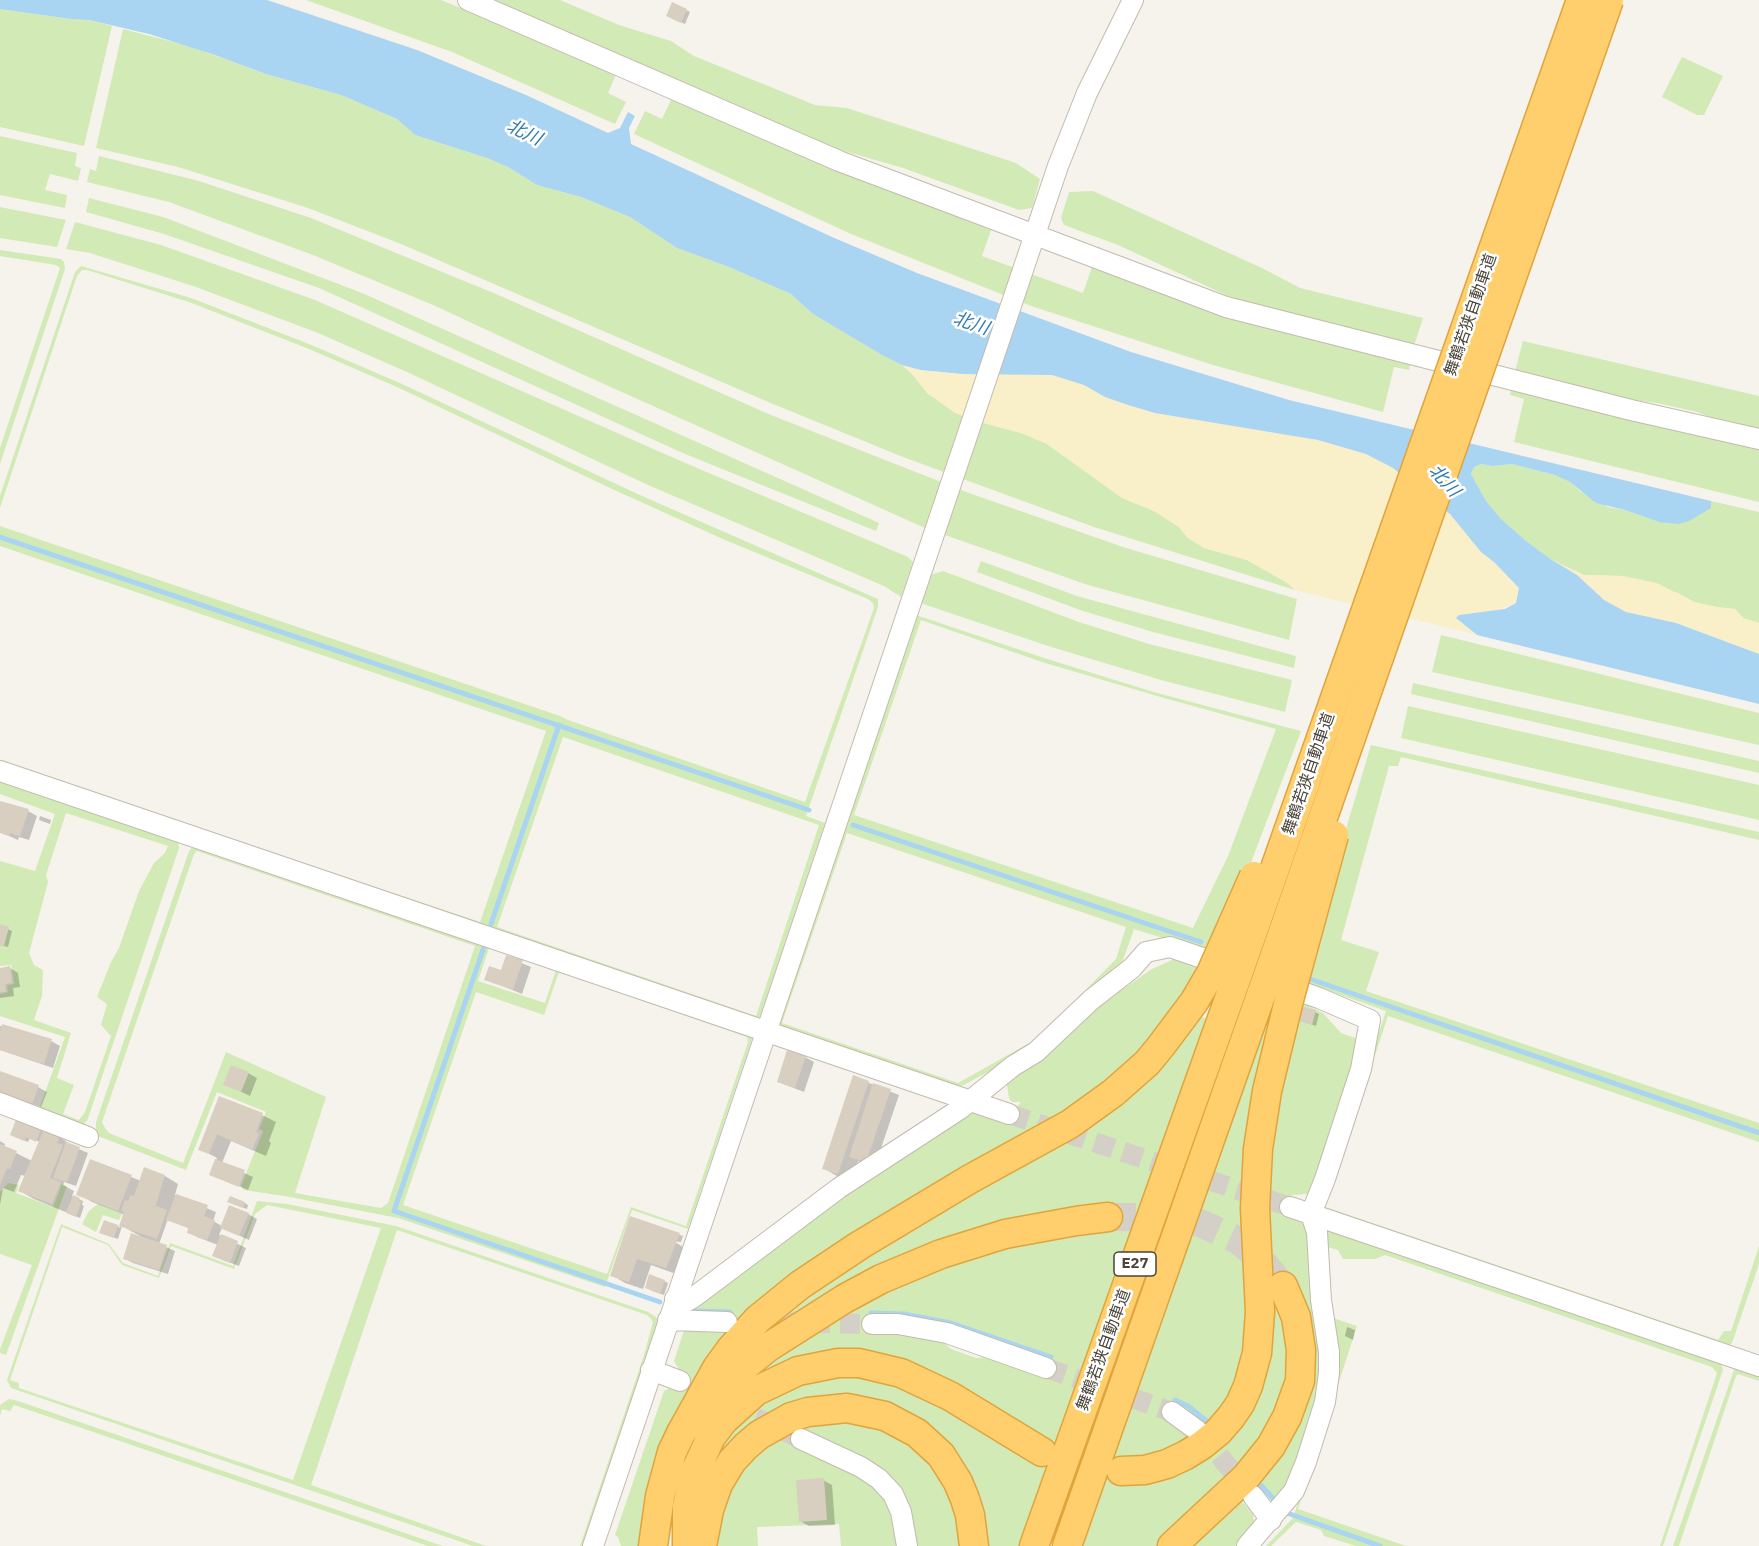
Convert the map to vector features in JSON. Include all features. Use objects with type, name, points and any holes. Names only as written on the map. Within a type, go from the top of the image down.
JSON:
[{"type":"highway","name":"舞鶴若狭自動車道","points":[[1034,1546],[1223,977],[1244,899],[1366,567],[1410,487],[1581,0]]},
{"type":"highway","name":"舞鶴若狭自動車道","points":[[1067,1546],[1276,996],[1405,581],[1609,0]]},
{"type":"highway","points":[[653,1546],[660,1496],[672,1452],[717,1368],[744,1333],[800,1285],[860,1245],[1070,1124],[1113,1093],[1147,1063],[1194,1002],[1223,977]]},
{"type":"highway","points":[[1121,1471],[1145,1470],[1167,1464],[1194,1450],[1218,1432],[1231,1417],[1248,1386],[1257,1353],[1260,1312],[1255,1208],[1257,1149],[1267,1091],[1276,996]]},
{"type":"highway","points":[[681,1433],[701,1407],[767,1348],[819,1313],[881,1279],[941,1254],[995,1237],[1108,1217]]},
{"type":"highway","points":[[1172,1546],[1259,1463],[1280,1433],[1291,1408],[1299,1381],[1302,1350],[1296,1317],[1283,1286]]},
{"type":"highway","points":[[687,1546],[687,1507],[694,1474],[711,1437],[723,1421],[756,1391],[798,1371],[838,1363],[859,1363],[901,1373],[950,1396],[1042,1452]]},
{"type":"highway","points":[[702,1546],[709,1510],[718,1484],[732,1461],[746,1446],[759,1435],[791,1417],[808,1412],[847,1408],[885,1416],[902,1424],[924,1438],[941,1455],[950,1467],[965,1499],[970,1515],[974,1546]]},
{"type":"street","points":[[468,0],[1032,243],[1226,307],[1631,410],[1759,439]]},
{"type":"street","points":[[593,1546],[1072,128],[1133,0]]},
{"type":"street","points":[[0,771],[1009,1114]]},
{"type":"street","points":[[675,1299],[687,1301],[694,1298],[839,1188],[960,1109],[969,1099],[1036,1052],[1090,1000],[1132,968],[1146,952],[1170,946],[1319,998],[1370,1020],[1361,1069],[1325,1179],[1311,1214],[1317,1232],[1320,1300],[1329,1352],[1328,1389],[1301,1476],[1290,1497],[1247,1546]]},
{"type":"street","points":[[0,1103],[88,1137]]},
{"type":"street","points":[[1290,1208],[1759,1366]]},
{"type":"street","points":[[668,1320],[727,1322]]},
{"type":"street","points":[[872,1324],[907,1325],[947,1333],[1046,1368]]},
{"type":"street","points":[[651,1370],[680,1381]]},
{"type":"street","points":[[1172,1412],[1198,1431]]},
{"type":"street","points":[[801,1439],[861,1467],[879,1479],[893,1494],[901,1512],[907,1546]]},
{"type":"street","points":[[1253,1496],[1271,1520]]},
{"type":"green space","points":[[306,0],[441,0],[617,72],[608,93],[626,102],[615,124],[452,52]]},
{"type":"green space","points":[[493,0],[560,0],[619,25],[671,41],[694,56],[815,105],[847,108],[1016,163],[1040,179],[1032,208],[1019,210],[903,168],[830,147]]},
{"type":"green space","points":[[0,9],[89,20],[112,26],[84,146],[0,127]]},
{"type":"green space","points":[[123,29],[189,46],[266,74],[341,95],[397,119],[415,135],[487,158],[508,167],[537,185],[581,197],[630,217],[677,248],[729,267],[791,294],[813,314],[902,365],[928,394],[976,421],[1021,433],[1047,444],[1122,498],[1154,511],[1179,527],[1188,538],[1204,548],[1247,560],[1286,582],[1295,590],[1094,527],[903,457],[773,404],[401,244],[308,208],[178,167],[96,148]]},
{"type":"green space","points":[[1682,57],[1723,76],[1704,115],[1697,115],[1662,97]]},
{"type":"green space","points":[[673,96],[828,166],[991,230],[982,256],[1083,293],[1092,267],[1224,312],[1411,361],[1409,370],[1394,367],[1383,412],[1213,365],[1031,306],[851,234],[634,134],[645,111],[662,119]]},
{"type":"green space","points":[[0,136],[77,153],[75,166],[81,168],[78,181],[50,174],[45,190],[67,195],[65,208],[0,195]]},
{"type":"green space","points":[[99,156],[199,181],[311,218],[496,294],[771,415],[969,493],[1123,547],[1297,599],[1289,640],[1088,585],[925,528],[433,305],[313,255],[169,202],[87,182],[90,169],[96,171]]},
{"type":"green space","points":[[1093,191],[1264,269],[1300,288],[1423,318],[1414,346],[1269,309],[1228,296],[1118,245],[1064,225],[1061,218],[1069,192]]},
{"type":"green space","points":[[89,198],[163,217],[362,293],[879,523],[876,531],[685,454],[319,288],[164,234],[86,212]]},
{"type":"green space","points":[[0,207],[66,220],[57,247],[0,238]]},
{"type":"green space","points":[[75,222],[161,245],[315,300],[683,462],[908,557],[913,562],[901,597],[884,586],[648,485],[407,372],[318,333],[196,287],[90,253],[66,249]]},
{"type":"green space","points":[[0,250],[61,259],[65,269],[0,464],[0,448],[60,268],[56,265],[0,256]]},
{"type":"green space","points":[[81,266],[191,298],[314,346],[402,384],[642,496],[878,599],[878,607],[806,816],[825,823],[759,1019],[0,764],[0,761],[480,922],[546,731],[0,546],[0,526],[560,716],[805,802],[874,608],[873,603],[868,599],[725,540],[397,387],[309,349],[189,302],[87,270],[82,270],[77,276],[0,508],[0,496],[75,272]],"holes":[[[563,737],[819,825],[756,1016],[497,927]]]},
{"type":"green space","points":[[1523,341],[1759,396],[1759,431],[1725,423],[1697,412],[1619,398],[1515,371]]},
{"type":"green space","points":[[1512,386],[1759,446],[1759,502],[1514,442],[1524,399],[1510,395]]},
{"type":"green space","points":[[1481,464],[1493,466],[1512,464],[1555,475],[1608,507],[1625,510],[1659,522],[1711,508],[1711,501],[1759,512],[1759,623],[1743,618],[1735,609],[1694,602],[1678,593],[1623,576],[1584,575],[1552,560],[1501,519],[1486,501],[1471,474],[1474,467]]},
{"type":"green space","points":[[981,561],[1077,596],[1296,656],[1294,668],[1153,632],[1083,611],[977,572]]},
{"type":"green space","points":[[943,571],[1079,622],[1149,644],[1292,680],[1285,712],[1161,680],[1048,646],[920,603],[930,575]]},
{"type":"green space","points":[[916,615],[1157,693],[1301,731],[1242,886],[1210,953],[1134,929],[1122,963],[1101,979],[1020,1055],[958,1088],[776,1025]],"holes":[[[921,620],[1042,662],[1276,729],[1228,856],[1193,928],[854,815]],[[847,833],[1126,927],[1116,959],[1033,1041],[958,1083],[782,1023]]]},
{"type":"green space","points":[[1441,635],[1759,713],[1759,745],[1432,672]]},
{"type":"green space","points":[[1413,683],[1759,761],[1759,773],[1411,694]]},
{"type":"green space","points":[[1408,706],[1759,785],[1759,820],[1401,738]]},
{"type":"green space","points":[[1371,745],[1759,832],[1759,840],[1401,757],[1398,766],[1389,766],[1341,940],[1379,952],[1366,991],[1759,1123],[1759,1142],[1388,1016],[1325,1207],[1718,1340],[1724,1331],[1731,1331],[1759,1246],[1759,1264],[1732,1343],[1728,1347],[1322,1209],[1321,1204],[1386,1011],[1300,983]]},
{"type":"green space","points":[[0,779],[173,838],[178,842],[179,848],[87,1121],[81,1126],[38,1112],[65,1037],[0,1016],[0,994],[8,992],[7,985],[14,984],[11,965],[0,966],[0,861],[35,871],[55,814],[0,794]],"holes":[[[66,813],[168,846],[165,853],[154,863],[139,891],[119,948],[97,997],[107,1004],[101,1025],[111,1036],[85,1112],[79,1120],[63,1114],[74,1085],[57,1078],[71,1033],[34,1020],[42,996],[43,970],[34,965],[29,953],[48,882],[46,875]]]},
{"type":"green space","points":[[193,846],[490,945],[478,981],[545,1003],[557,967],[753,1036],[688,1229],[632,1210],[605,1287],[398,1218],[244,1190],[241,1186],[263,1131],[259,1129],[266,1112],[217,1092],[186,1170],[98,1136],[96,1122],[189,851]],"holes":[[[197,851],[475,946],[388,1203],[381,1208],[295,1193],[326,1097],[226,1052],[183,1163],[109,1133],[105,1128],[102,1122],[194,854]],[[559,972],[747,1037],[748,1042],[686,1226],[631,1207],[607,1274],[403,1205],[476,992],[544,1015]]]},
{"type":"green space","points":[[1172,960],[1205,965],[1122,1074],[703,1367],[673,1420],[643,1546],[621,1546],[615,1535],[664,1391],[674,1386],[683,1377],[674,1361],[693,1303],[968,1108],[982,1112],[1003,1124],[1021,1102],[1012,1102],[1009,1098],[1007,1085],[1010,1078],[1084,1016],[1152,969]]},
{"type":"green space","points":[[1298,1001],[1323,1013],[1341,1033],[1355,1038],[1358,1043],[1321,1178],[1309,1194],[1292,1195],[1288,1215],[1308,1226],[1325,1338],[1321,1402],[1277,1507],[1255,1483],[1310,1378],[1269,1287],[1266,1167]]},
{"type":"green space","points":[[1204,1017],[1208,1023],[1022,1546],[985,1546],[978,1502],[970,1482],[947,1446],[915,1419],[900,1411],[868,1401],[849,1398],[813,1400],[782,1410],[752,1428],[738,1440],[713,1472],[709,1474],[707,1472],[719,1445],[730,1429],[751,1408],[780,1389],[818,1376],[838,1373],[871,1375],[908,1386],[947,1405],[1023,1454],[1044,1464],[1051,1444],[1015,1426],[957,1389],[913,1366],[894,1360],[858,1354],[821,1356],[792,1363],[744,1388],[740,1384],[775,1355],[806,1334],[883,1289],[933,1267],[988,1249],[1042,1236],[1114,1227],[1112,1207],[1025,1220],[926,1249],[838,1291],[809,1308],[753,1348],[748,1348],[749,1343],[777,1316],[847,1265],[923,1218],[1088,1124],[1144,1079],[1193,1020]],"holes":[[[870,1317],[904,1317],[950,1326],[1050,1361],[1045,1376],[992,1357],[976,1358],[951,1349],[940,1339],[898,1331],[871,1331]]]},
{"type":"green space","points":[[1265,1017],[1274,1023],[1255,1100],[1246,1171],[1246,1230],[1251,1313],[1250,1334],[1243,1367],[1231,1397],[1207,1426],[1199,1418],[1172,1403],[1166,1420],[1192,1438],[1160,1455],[1123,1461],[1116,1484],[1153,1479],[1175,1473],[1206,1456],[1231,1434],[1250,1406],[1264,1369],[1271,1329],[1271,1298],[1275,1297],[1290,1339],[1290,1373],[1285,1396],[1274,1423],[1244,1466],[1159,1546],[1081,1546]]},
{"type":"green space","points":[[8,1183],[19,1185],[16,1193],[53,1207],[62,1184],[67,1186],[6,1355],[0,1353],[0,1349],[32,1265],[0,1254],[0,1192]]},
{"type":"green space","points":[[257,1201],[287,1204],[396,1226],[648,1312],[656,1317],[659,1321],[583,1546],[580,1546],[653,1322],[647,1315],[397,1230],[311,1485],[486,1546],[473,1546],[11,1388],[7,1380],[61,1224],[109,1244],[123,1263],[158,1276],[170,1243],[233,1266]],"holes":[[[267,1205],[381,1228],[293,1480],[19,1388],[19,1383],[10,1380],[62,1227],[108,1245],[122,1265],[159,1278],[171,1246],[234,1269],[255,1214]]]},
{"type":"green space","points":[[98,1204],[122,1214],[119,1220],[103,1215],[96,1232],[82,1224],[89,1211]]},
{"type":"green space","points":[[1324,1228],[1720,1361],[1723,1370],[1663,1546],[1660,1546],[1717,1373],[1712,1367],[1385,1255],[1375,1259],[1343,1259],[1338,1250],[1328,1247],[1326,1251],[1327,1300],[1336,1319],[1357,1326],[1298,1509],[1406,1546],[1356,1546],[1324,1536],[1321,1530],[1296,1522],[1271,1546],[1266,1546],[1293,1518],[1325,1418]]},
{"type":"green space","points":[[1735,1367],[1759,1374],[1759,1381],[1738,1374],[1736,1376],[1679,1546],[1673,1546]]},
{"type":"green space","points":[[9,1399],[443,1546],[428,1546],[14,1405],[10,1411],[2,1409],[0,1416],[0,1405]]},
{"type":"green space","points":[[824,1420],[871,1423],[916,1446],[949,1488],[964,1546],[915,1546],[904,1498],[834,1462],[874,1485],[886,1498],[894,1514],[899,1546],[841,1546],[839,1524],[757,1527],[758,1546],[714,1546],[719,1512],[737,1474],[778,1436]]},
{"type":"green space","points":[[1240,1499],[1253,1514],[1254,1522],[1250,1532],[1235,1546],[1188,1546]]},
{"type":"sand","points":[[902,365],[939,372],[1052,375],[1084,385],[1105,397],[1155,413],[1318,440],[1366,454],[1393,468],[1450,514],[1481,552],[1519,588],[1516,603],[1495,611],[1459,615],[1458,621],[1477,635],[1295,590],[1286,582],[1247,560],[1204,548],[1188,538],[1179,527],[1154,511],[1122,498],[1047,444],[1021,433],[955,413],[928,394]]},
{"type":"sand","points":[[1552,560],[1584,575],[1623,576],[1657,583],[1694,602],[1735,609],[1743,618],[1759,623],[1759,654],[1676,623],[1626,612],[1604,600],[1577,575]]},
{"type":"water","name":"北川","points":[[0,0],[267,0],[417,50],[526,95],[608,133],[620,128],[628,112],[635,116],[629,128],[631,144],[832,237],[917,273],[1131,352],[1289,400],[1711,501],[1711,508],[1689,521],[1678,524],[1659,522],[1596,503],[1570,482],[1555,475],[1512,464],[1493,466],[1481,464],[1474,467],[1471,474],[1486,501],[1501,519],[1526,541],[1577,575],[1604,600],[1626,612],[1676,623],[1759,654],[1759,704],[1477,635],[1456,618],[1459,615],[1505,609],[1516,603],[1519,588],[1481,552],[1450,514],[1393,468],[1366,454],[1318,440],[1155,413],[1105,397],[1084,385],[1052,375],[963,374],[921,370],[902,365],[813,314],[791,294],[729,267],[677,248],[630,217],[581,197],[537,185],[508,167],[487,158],[415,135],[397,119],[341,95],[266,74],[149,34],[89,20],[0,9]]},
{"type":"building","points":[[672,2],[687,9],[681,23],[666,16]]},
{"type":"building","points":[[0,801],[29,809],[20,836],[0,833]]},
{"type":"building","points":[[0,924],[9,927],[4,946],[0,945]]},
{"type":"building","points":[[506,955],[523,960],[513,990],[484,980],[489,966],[501,970]]},
{"type":"building","points":[[10,966],[12,983],[5,984],[6,992],[0,992],[0,968]]},
{"type":"building","points":[[1303,1007],[1316,1010],[1312,1025],[1299,1021]]},
{"type":"building","points":[[2,1024],[52,1039],[44,1064],[0,1050]]},
{"type":"building","points":[[787,1050],[806,1056],[795,1088],[777,1082]]},
{"type":"building","points":[[231,1065],[249,1072],[241,1092],[223,1085]]},
{"type":"building","points":[[0,1071],[39,1085],[32,1104],[0,1092]]},
{"type":"building","points":[[853,1075],[869,1081],[838,1174],[822,1169]]},
{"type":"building","points":[[873,1083],[891,1089],[866,1162],[849,1157]]},
{"type":"building","points":[[219,1096],[263,1113],[256,1132],[259,1133],[252,1150],[217,1134],[209,1154],[198,1150]]},
{"type":"building","points":[[17,1117],[42,1127],[36,1142],[26,1137],[24,1141],[10,1135]]},
{"type":"building","points":[[44,1129],[60,1135],[57,1143],[63,1145],[50,1178],[61,1182],[52,1204],[18,1191]]},
{"type":"building","points":[[66,1142],[80,1147],[67,1182],[53,1178]]},
{"type":"building","points":[[0,1144],[17,1151],[0,1185]]},
{"type":"building","points":[[90,1159],[132,1175],[118,1211],[76,1195]]},
{"type":"building","points":[[215,1159],[245,1170],[239,1187],[209,1175]]},
{"type":"building","points":[[144,1167],[165,1175],[156,1206],[167,1210],[157,1239],[119,1226],[125,1200],[128,1201],[131,1195],[134,1196]]},
{"type":"building","points":[[176,1194],[208,1205],[204,1216],[215,1220],[207,1240],[187,1233],[188,1228],[166,1220]]},
{"type":"building","points":[[73,1195],[80,1198],[81,1202],[76,1217],[66,1213]]},
{"type":"building","points":[[230,1196],[245,1202],[243,1208],[227,1202]]},
{"type":"building","points":[[229,1205],[249,1213],[239,1236],[220,1228]]},
{"type":"building","points":[[630,1216],[680,1233],[666,1268],[637,1259],[629,1282],[610,1276]]},
{"type":"building","points":[[104,1220],[118,1225],[114,1238],[99,1233]]},
{"type":"building","points":[[131,1233],[167,1245],[159,1270],[123,1259]]},
{"type":"building","points":[[221,1234],[238,1241],[230,1263],[212,1256]]},
{"type":"building","points":[[649,1274],[665,1280],[660,1294],[645,1288]]},
{"type":"building","points":[[824,1478],[827,1520],[799,1522],[796,1480]]},
{"type":"waterway","points":[[0,537],[809,810]]},
{"type":"waterway","points":[[491,924],[559,725]]},
{"type":"waterway","points":[[853,825],[1201,942]]},
{"type":"waterway","points":[[484,947],[394,1211],[660,1302]]},
{"type":"waterway","points":[[1304,977],[1759,1133]]},
{"type":"waterway","points":[[694,1311],[730,1312]]},
{"type":"waterway","points":[[871,1313],[904,1314],[951,1323],[1051,1357]]},
{"type":"waterway","points":[[1175,1400],[1188,1406],[1209,1423]]},
{"type":"waterway","points":[[1259,1483],[1277,1503]]},
{"type":"waterway","points":[[1287,1513],[1380,1546]]},
{"type":"tunnel","points":[[1009,1114],[1290,1207]]},
{"type":"tunnel","points":[[1108,1217],[1159,1217],[1200,1223],[1238,1240],[1259,1258],[1283,1286]]},
{"type":"tunnel","points":[[750,1322],[872,1324]]},
{"type":"tunnel","points":[[1046,1368],[1172,1412]]},
{"type":"tunnel","points":[[728,1405],[801,1439]]},
{"type":"tunnel","points":[[1200,1433],[1249,1491]]}]
